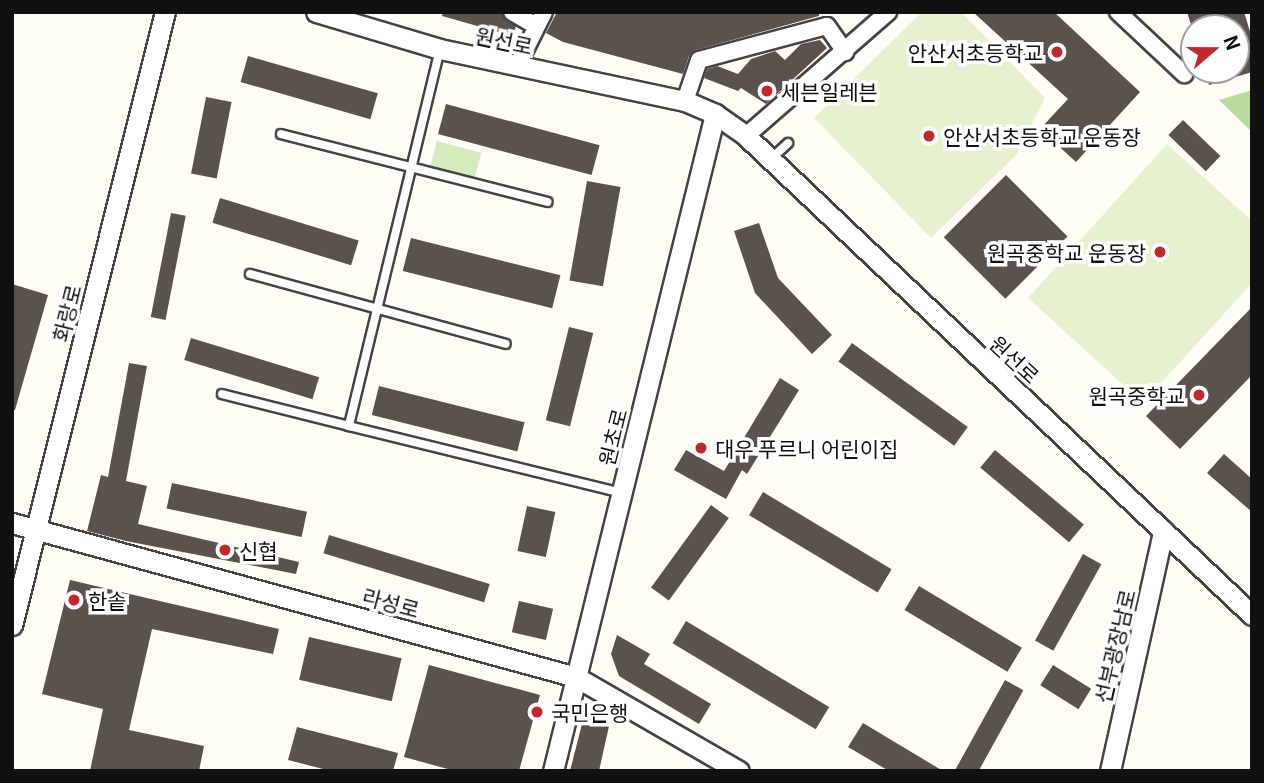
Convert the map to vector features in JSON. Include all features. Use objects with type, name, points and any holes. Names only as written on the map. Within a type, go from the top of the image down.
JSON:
[{"type":"street","name":"화랑로","points":[[12,625],[165,12]]},
{"type":"street","name":"원선로","points":[[316,12],[440,49],[685,101],[715,114],[746,136],[1068,435],[1163,531],[1252,615]]},
{"type":"street","points":[[512,12],[540,19],[517,66]]},
{"type":"street","points":[[746,136],[888,12]]},
{"type":"street","points":[[1118,12],[1180,70]]},
{"type":"street","points":[[685,101],[699,60],[827,26],[845,52]]},
{"type":"street","name":"원초로","points":[[553,771],[715,114]]},
{"type":"street","name":"라성로","points":[[12,523],[576,677],[739,771]]},
{"type":"street","name":"선부광장남로","points":[[1110,771],[1163,531]]},
{"type":"lane","points":[[349,426],[440,49]]},
{"type":"lane","points":[[281,134],[547,202]]},
{"type":"lane","points":[[771,160],[788,143]]},
{"type":"lane","points":[[250,274],[506,344]]},
{"type":"lane","points":[[222,394],[622,493]]},
{"type":"green space","name":"안산서초등학교 운동장","points":[[922,12],[961,12],[1045,98],[1017,154],[931,238],[814,118]]},
{"type":"green space","points":[[1252,90],[1252,132],[1219,100]]},
{"type":"green space","points":[[437,141],[481,153],[474,179],[430,167]]},
{"type":"green space","name":"원곡중학교 운동장","points":[[1167,144],[1252,221],[1252,283],[1143,403],[1028,298]]},
{"type":"building","points":[[443,12],[499,12],[516,26],[513,36],[442,16]]},
{"type":"building","points":[[557,12],[819,12],[819,16],[696,50],[689,56],[683,74],[563,42],[546,33]]},
{"type":"building","name":"안산서초등학교","points":[[973,12],[1054,12],[1140,92],[1076,162],[1040,129],[1068,99]]},
{"type":"building","points":[[1187,12],[1245,14],[1188,14]]},
{"type":"building","points":[[1250,32],[1252,38],[1250,73]]},
{"type":"building","points":[[820,40],[827,48],[766,104],[741,88],[738,91],[704,78],[707,69],[717,66],[738,74],[751,59],[775,51],[785,60],[801,44]]},
{"type":"building","points":[[248,56],[378,93],[370,119],[241,82]]},
{"type":"building","points":[[206,97],[232,102],[217,179],[191,174]]},
{"type":"building","points":[[446,104],[600,145],[592,175],[438,134]]},
{"type":"building","points":[[1183,120],[1220,156],[1206,171],[1168,135]]},
{"type":"building","points":[[1006,175],[1068,237],[1005,299],[944,237]]},
{"type":"building","points":[[587,181],[620,187],[603,286],[569,280]]},
{"type":"building","points":[[220,198],[359,240],[351,265],[212,223]]},
{"type":"building","points":[[171,213],[186,216],[165,320],[151,317]]},
{"type":"building","points":[[759,223],[778,278],[832,335],[812,354],[755,293],[734,231]]},
{"type":"building","points":[[411,238],[560,275],[552,308],[403,271]]},
{"type":"building","points":[[12,284],[48,295],[15,410],[12,409]]},
{"type":"building","name":"원곡중학교","points":[[1252,307],[1252,375],[1180,449],[1146,416]]},
{"type":"building","points":[[569,327],[593,333],[570,426],[546,420]]},
{"type":"building","points":[[191,338],[319,377],[312,399],[184,360]]},
{"type":"building","points":[[852,343],[968,427],[954,446],[838,362]]},
{"type":"building","points":[[129,363],[147,366],[126,481],[147,486],[138,524],[299,562],[296,574],[87,531],[101,475],[108,477]]},
{"type":"building","points":[[780,378],[799,390],[747,474],[742,470],[726,499],[674,470],[686,450],[724,471]]},
{"type":"building","points":[[379,386],[525,422],[517,451],[372,415]]},
{"type":"building","points":[[995,450],[1084,525],[1069,542],[980,468]]},
{"type":"building","points":[[1224,454],[1252,479],[1252,512],[1207,473]]},
{"type":"building","points":[[172,483],[307,512],[302,537],[167,508]]},
{"type":"building","points":[[763,492],[892,569],[878,592],[749,515]]},
{"type":"building","points":[[711,505],[729,518],[669,600],[651,588]]},
{"type":"building","points":[[527,506],[555,512],[546,557],[517,551]]},
{"type":"building","points":[[329,535],[490,584],[484,602],[323,553]]},
{"type":"building","points":[[1083,554],[1101,564],[1053,651],[1035,641]]},
{"type":"building","points":[[70,580],[279,629],[273,654],[152,629],[129,730],[204,746],[199,771],[90,771],[103,709],[42,694]]},
{"type":"building","points":[[919,586],[1022,648],[1007,672],[905,610]]},
{"type":"building","points":[[519,601],[553,609],[546,640],[512,632]]},
{"type":"building","points":[[686,621],[829,707],[816,729],[673,643]]},
{"type":"building","points":[[617,635],[650,654],[644,664],[711,704],[699,724],[619,676],[611,654]]},
{"type":"building","points":[[309,637],[402,658],[392,701],[299,680]]},
{"type":"building","points":[[429,665],[540,695],[519,771],[455,771],[404,757]]},
{"type":"building","points":[[1053,665],[1091,689],[1078,709],[1040,685]]},
{"type":"building","points":[[1005,680],[1023,690],[979,771],[955,771]]},
{"type":"building","points":[[583,720],[609,726],[599,771],[570,771]]},
{"type":"building","points":[[863,723],[943,771],[889,771],[848,747]]},
{"type":"building","points":[[297,727],[398,753],[393,771],[331,771],[288,760]]},
{"type":"place","name":"안산서초등학교","points":[[1057,52]]},
{"type":"place","name":"세븐일레븐","points":[[767,91]]},
{"type":"place","name":"안산서초등학교 운동장","points":[[929,136]]},
{"type":"place","name":"원곡중학교 운동장","points":[[1160,252]]},
{"type":"place","name":"원곡중학교","points":[[1199,395]]},
{"type":"place","name":"대우 푸르니 어린이집","points":[[701,448]]},
{"type":"place","name":"신협","points":[[225,550]]},
{"type":"place","name":"한솥","points":[[74,600]]},
{"type":"place","name":"국민은행","points":[[537,712]]}]
